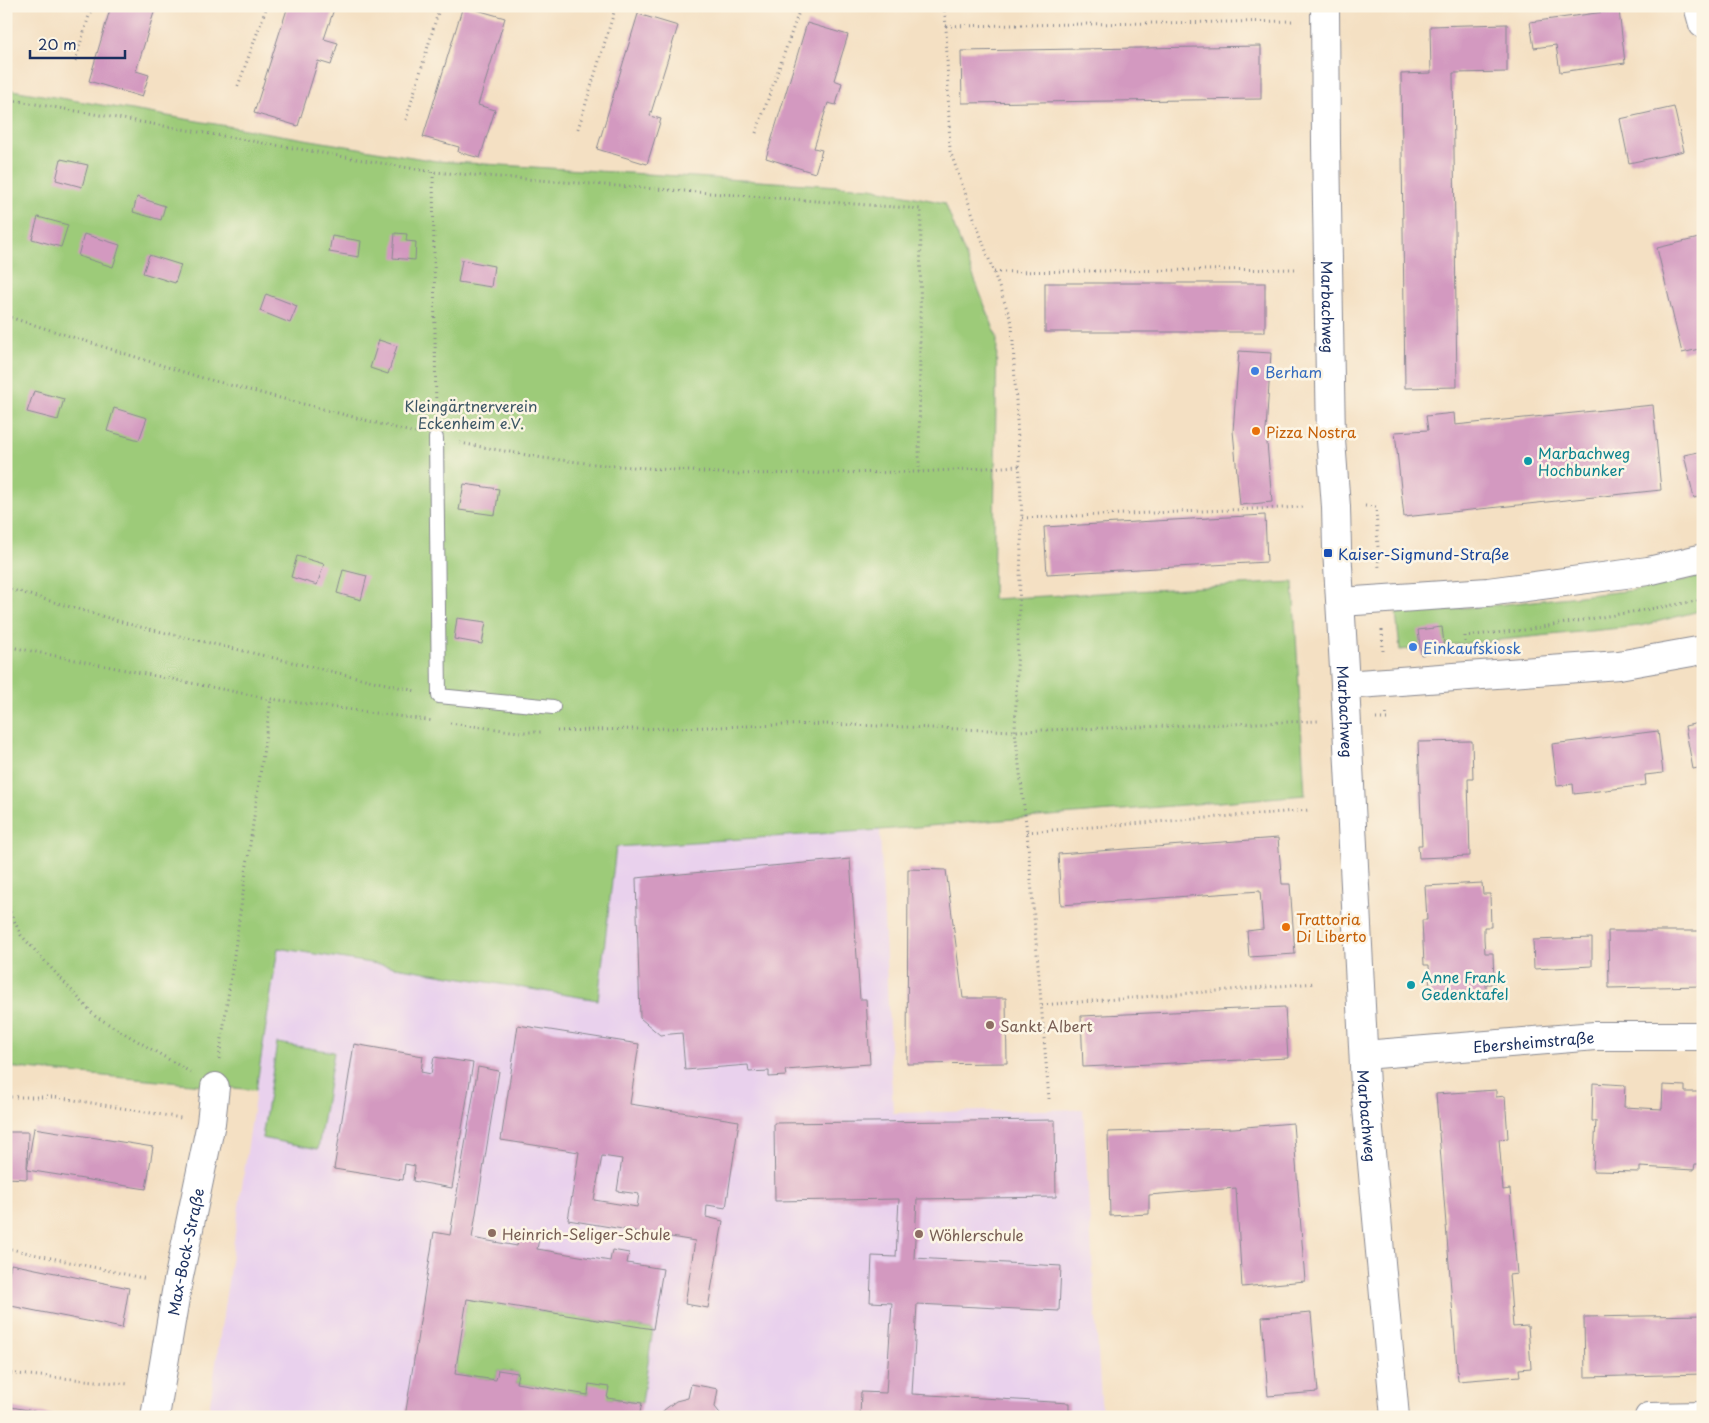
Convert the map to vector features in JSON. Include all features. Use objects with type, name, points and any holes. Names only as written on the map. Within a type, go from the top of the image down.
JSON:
[{"type":"street","name":"Marbachweg","points":[[1326,6],[1326,144],[1331,440],[1336,507],[1336,549],[1341,602],[1366,1086],[1395,1417]]},
{"type":"street","points":[[1698,6],[1703,24]]},
{"type":"street","points":[[1341,602],[1488,592],[1648,571],[1703,558]]},
{"type":"street","points":[[1345,685],[1619,665],[1703,650]]},
{"type":"street","name":"Ebersheimstraße","points":[[1364,1054],[1595,1036],[1703,1036]]},
{"type":"street","name":"Max-Bock-Straße","points":[[155,1417],[177,1286],[211,1123],[215,1087]]},
{"type":"street","points":[[1649,1417],[1703,1416]]},
{"type":"lane","points":[[436,438],[439,696],[553,707]]},
{"type":"path","points":[[75,61],[92,6]]},
{"type":"path","points":[[238,86],[267,6]]},
{"type":"path","points":[[406,120],[440,6]]},
{"type":"path","points":[[578,129],[616,6]]},
{"type":"path","points":[[756,133],[801,6]]},
{"type":"path","points":[[944,6],[950,151],[1012,323],[1022,518],[1015,730],[1027,832],[1049,1099]]},
{"type":"path","points":[[946,26],[1295,21]]},
{"type":"path","points":[[6,99],[433,172],[921,209],[920,472]]},
{"type":"path","points":[[433,172],[436,438]]},
{"type":"path","points":[[994,272],[1299,269]]},
{"type":"path","points":[[6,316],[199,377],[436,438],[543,458],[722,474],[920,472],[1019,466]]},
{"type":"path","points":[[1022,518],[1336,507]]},
{"type":"path","points":[[6,588],[132,625],[439,696]]},
{"type":"path","points":[[6,646],[271,699],[519,732],[824,724],[1015,730],[1347,720]]},
{"type":"path","points":[[6,903],[21,935],[96,1016],[215,1087],[271,699]]},
{"type":"path","points":[[1027,832],[1310,810]]},
{"type":"path","points":[[1042,1005],[1316,982]]},
{"type":"path","points":[[6,1097],[56,1097],[211,1123]]},
{"type":"path","points":[[6,1248],[177,1286]]},
{"type":"path","points":[[6,1373],[160,1387]]},
{"type":"shaded area","points":[[880,830],[893,1113],[1083,1109],[1102,1417],[208,1417],[277,948],[598,999],[616,847]]},
{"type":"green space","name":"Kleingärtnerverein Eckenheim e.V.","points":[[12,90],[436,161],[871,188],[945,203],[997,337],[993,599],[1293,582],[1305,795],[880,830],[616,847],[598,1000],[278,948],[256,1090],[6,1067],[6,91]]},
{"type":"green space","points":[[1703,576],[1703,610],[1640,626],[1400,650],[1396,613],[1487,606],[1644,589]]},
{"type":"green space","points":[[277,1043],[334,1052],[318,1149],[262,1138]]},
{"type":"green space","points":[[467,1299],[653,1329],[642,1403],[607,1398],[589,1385],[588,1395],[516,1383],[518,1373],[498,1370],[496,1380],[455,1374]]},
{"type":"building","points":[[111,6],[156,6],[136,71],[149,75],[142,97],[89,81]]},
{"type":"building","points":[[288,6],[335,6],[324,39],[338,43],[331,65],[318,61],[298,126],[254,113]]},
{"type":"building","points":[[463,6],[505,18],[478,105],[495,110],[480,158],[458,152],[459,147],[423,137]]},
{"type":"building","points":[[1619,10],[1625,63],[1560,72],[1556,45],[1534,48],[1530,22]]},
{"type":"building","points":[[638,14],[678,26],[650,116],[661,119],[647,164],[597,149]]},
{"type":"building","points":[[807,23],[848,35],[834,80],[842,83],[836,105],[828,103],[814,148],[822,150],[815,173],[766,158]]},
{"type":"building","points":[[1507,24],[1507,72],[1453,73],[1457,387],[1405,388],[1401,74],[1431,73],[1430,26]]},
{"type":"building","points":[[1261,46],[1261,99],[962,103],[961,51]]},
{"type":"building","points":[[1674,107],[1684,151],[1629,163],[1620,119]]},
{"type":"building","points":[[61,159],[88,165],[82,187],[56,180]]},
{"type":"building","points":[[137,197],[165,206],[161,220],[133,212]]},
{"type":"building","points":[[38,217],[68,225],[61,247],[32,239]]},
{"type":"building","points":[[395,233],[407,234],[406,241],[416,242],[415,260],[393,258]]},
{"type":"building","points":[[84,234],[120,245],[113,267],[78,256]]},
{"type":"building","points":[[332,236],[361,241],[359,257],[329,252]]},
{"type":"building","points":[[1703,237],[1703,348],[1682,353],[1657,248]]},
{"type":"building","points":[[149,255],[181,265],[175,283],[143,273]]},
{"type":"building","points":[[462,260],[494,266],[491,287],[458,282]]},
{"type":"building","points":[[1045,283],[1265,283],[1265,332],[1045,332]]},
{"type":"building","points":[[266,294],[297,306],[290,323],[260,311]]},
{"type":"building","points":[[379,340],[397,346],[388,374],[370,368]]},
{"type":"building","points":[[1239,351],[1271,353],[1266,431],[1272,502],[1240,505],[1233,431]]},
{"type":"building","points":[[34,391],[64,399],[58,420],[27,412]]},
{"type":"building","name":"Marbachweg Hochbunker","points":[[1653,405],[1661,490],[1404,517],[1395,432],[1428,430],[1426,416],[1454,413],[1455,425]]},
{"type":"building","points":[[114,408],[147,418],[139,440],[107,431]]},
{"type":"building","points":[[1703,451],[1703,496],[1694,498],[1684,455]]},
{"type":"building","points":[[464,484],[499,489],[495,515],[459,510]]},
{"type":"building","points":[[1265,515],[1267,562],[1047,574],[1044,527]]},
{"type":"building","points":[[297,556],[324,564],[317,585],[291,577]]},
{"type":"building","points":[[343,570],[367,576],[361,600],[337,593]]},
{"type":"building","points":[[457,618],[486,622],[482,644],[454,639]]},
{"type":"building","points":[[1442,627],[1445,652],[1421,655],[1418,630]]},
{"type":"building","points":[[1703,722],[1703,767],[1693,769],[1685,726]]},
{"type":"building","points":[[1658,731],[1663,773],[1645,775],[1646,785],[1574,794],[1573,784],[1557,786],[1552,744]]},
{"type":"building","points":[[1472,741],[1473,779],[1468,779],[1470,856],[1419,858],[1418,845],[1422,845],[1418,742]]},
{"type":"building","points":[[1278,838],[1282,884],[1290,884],[1295,954],[1249,957],[1247,931],[1263,929],[1260,891],[1061,905],[1058,854]]},
{"type":"building","points":[[850,859],[860,999],[866,999],[870,1064],[785,1070],[786,1076],[769,1077],[769,1071],[749,1072],[748,1065],[685,1070],[682,1033],[660,1035],[640,1018],[636,878]]},
{"type":"building","points":[[908,869],[946,870],[963,998],[1006,998],[1007,1063],[907,1064]]},
{"type":"building","points":[[1482,883],[1483,894],[1490,894],[1491,927],[1484,927],[1484,939],[1485,953],[1493,953],[1494,984],[1486,984],[1486,995],[1430,998],[1429,965],[1424,965],[1422,920],[1427,920],[1425,886]]},
{"type":"building","points":[[1608,931],[1703,931],[1703,986],[1609,988]]},
{"type":"building","points":[[1592,938],[1592,966],[1534,969],[1533,940]]},
{"type":"building","points":[[1285,1007],[1288,1058],[1083,1067],[1081,1016]]},
{"type":"building","points":[[518,1025],[639,1044],[630,1104],[739,1121],[726,1208],[707,1205],[706,1217],[723,1221],[708,1308],[685,1304],[695,1241],[568,1220],[579,1152],[501,1140]],"holes":[[[602,1156],[622,1159],[617,1191],[639,1194],[637,1207],[594,1200]]]},
{"type":"building","points":[[354,1044],[423,1056],[421,1072],[431,1074],[434,1057],[473,1063],[452,1188],[413,1181],[415,1166],[405,1164],[403,1180],[334,1169]]},
{"type":"building","points":[[478,1067],[499,1071],[472,1238],[517,1246],[519,1235],[539,1239],[537,1249],[610,1261],[612,1250],[629,1253],[627,1263],[663,1269],[653,1329],[467,1299],[455,1374],[496,1380],[498,1370],[518,1373],[516,1383],[588,1395],[589,1384],[609,1387],[607,1398],[642,1403],[639,1417],[405,1417],[434,1232],[450,1235]]},
{"type":"building","points":[[1593,1083],[1625,1085],[1624,1107],[1662,1109],[1663,1085],[1685,1086],[1685,1092],[1703,1092],[1703,1164],[1695,1164],[1694,1170],[1640,1167],[1640,1172],[1593,1171],[1596,1121],[1592,1121]]},
{"type":"building","points":[[1496,1090],[1496,1097],[1505,1096],[1508,1138],[1499,1139],[1503,1190],[1510,1189],[1517,1274],[1509,1275],[1513,1327],[1528,1326],[1531,1368],[1519,1369],[1520,1376],[1458,1381],[1436,1094]]},
{"type":"building","points":[[1055,1120],[1056,1197],[917,1199],[914,1258],[1061,1266],[1059,1311],[917,1304],[912,1394],[1069,1403],[1069,1417],[860,1417],[861,1392],[886,1393],[892,1303],[870,1302],[872,1256],[896,1257],[899,1199],[775,1201],[774,1123]]},
{"type":"building","points":[[1293,1123],[1305,1281],[1242,1287],[1236,1188],[1149,1195],[1149,1214],[1110,1216],[1108,1132],[1234,1128]]},
{"type":"building","points":[[34,1128],[153,1147],[146,1189],[27,1170]]},
{"type":"building","points":[[6,1132],[28,1132],[27,1179],[6,1178]]},
{"type":"building","points":[[11,1264],[129,1288],[122,1328],[6,1305],[6,1286]]},
{"type":"building","points":[[1311,1313],[1318,1392],[1268,1396],[1262,1317]]},
{"type":"building","points":[[1703,1315],[1703,1374],[1585,1377],[1584,1317]]},
{"type":"building","points":[[691,1384],[718,1389],[715,1407],[723,1417],[661,1417],[664,1410],[676,1401],[688,1398]]},
{"type":"building","points":[[6,1406],[60,1416],[60,1417],[6,1417]]},
{"type":"building","points":[[1162,1414],[1163,1417],[1142,1417],[1142,1415]]},
{"type":"place","name":"Berham","points":[[1255,371]]},
{"type":"place","name":"Pizza Nostra","points":[[1256,431]]},
{"type":"place","name":"Marbachweg Hochbunker","points":[[1528,461]]},
{"type":"place","name":"Kaiser-Sigmund-Straße","points":[[1328,553]]},
{"type":"place","name":"Einkaufskiosk","points":[[1413,647]]},
{"type":"place","name":"Trattoria Di Liberto","points":[[1286,927]]},
{"type":"place","name":"Anne Frank Gedenktafel","points":[[1411,985]]},
{"type":"place","name":"Sankt Albert","points":[[990,1025]]},
{"type":"place","name":"Heinrich-Seliger-Schule","points":[[492,1233]]},
{"type":"place","name":"Wöhlerschule","points":[[919,1234]]}]
